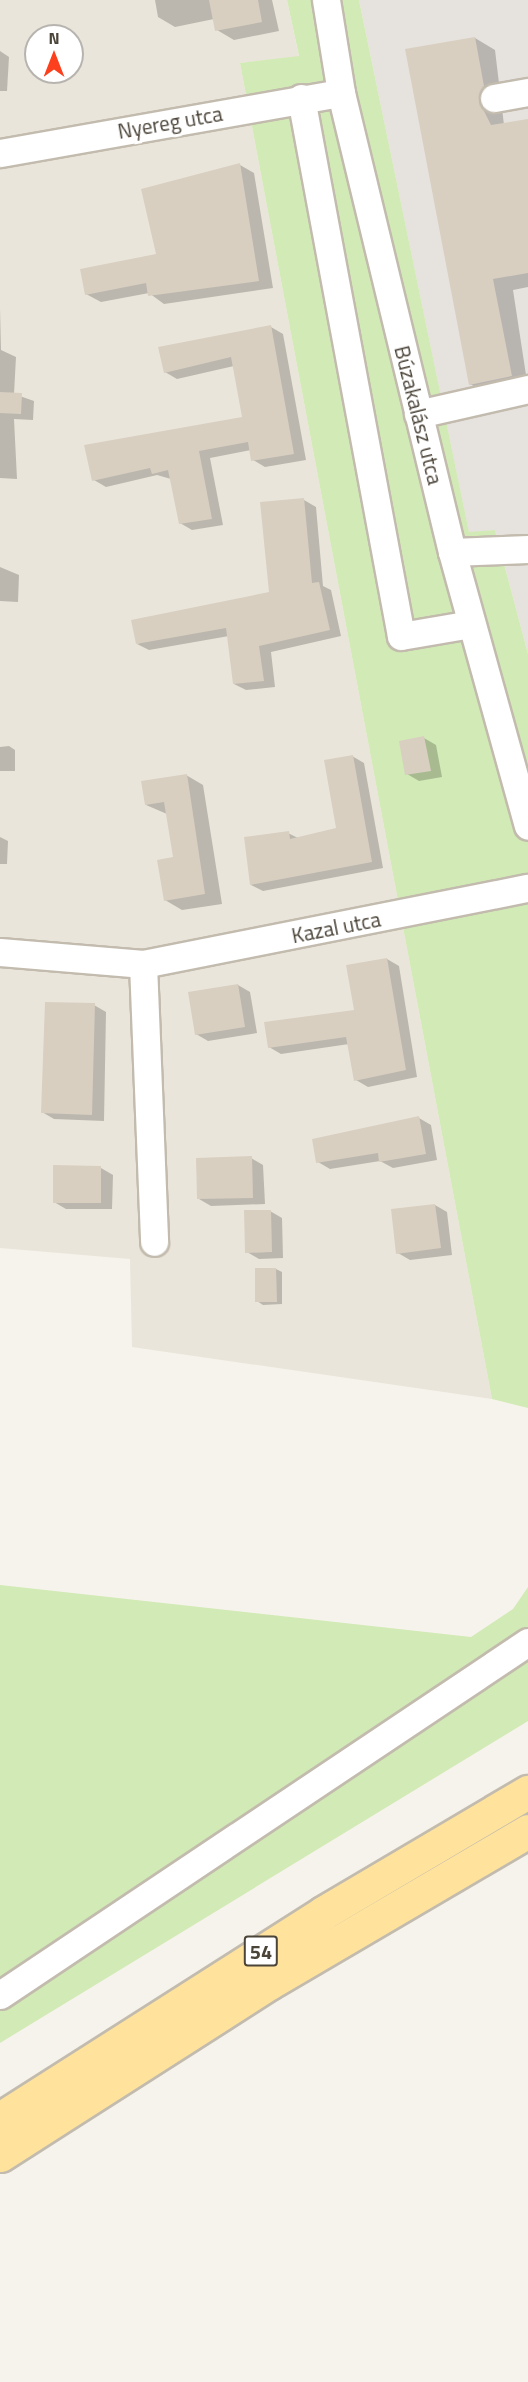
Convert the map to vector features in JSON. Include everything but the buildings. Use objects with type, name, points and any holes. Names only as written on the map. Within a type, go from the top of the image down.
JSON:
[{"type":"main road","name":"54","points":[[0,2119],[322,1913],[528,1792]]},
{"type":"main road","name":"54","points":[[0,2155],[260,1988],[528,1831]]},
{"type":"street","name":"Búzakalász utca","points":[[326,0],[341,93],[418,414],[471,624],[528,826]]},
{"type":"street","points":[[494,98],[528,92]]},
{"type":"street","name":"Nyereg utca","points":[[0,153],[301,98],[341,93]]},
{"type":"street","points":[[301,98],[401,636],[471,624]]},
{"type":"street","points":[[418,414],[528,389]]},
{"type":"street","points":[[452,552],[528,549]]},
{"type":"street","name":"Kazal utca","points":[[0,952],[143,964],[528,888]]},
{"type":"street","points":[[143,964],[154,1242]]},
{"type":"street","points":[[0,1995],[528,1642]]},
{"type":"shaded area","points":[[0,0],[287,0],[299,57],[240,63],[492,1399],[132,1347],[130,1259],[0,1248]]},
{"type":"shaded area","points":[[359,0],[528,0],[528,654],[495,530],[469,533]]},
{"type":"green space","points":[[287,0],[359,0],[469,532],[495,530],[528,654],[528,1408],[492,1399],[240,63],[299,56]]},
{"type":"green space","points":[[0,1585],[471,1637],[513,1609],[528,1587],[528,1721],[0,2043]]}]
